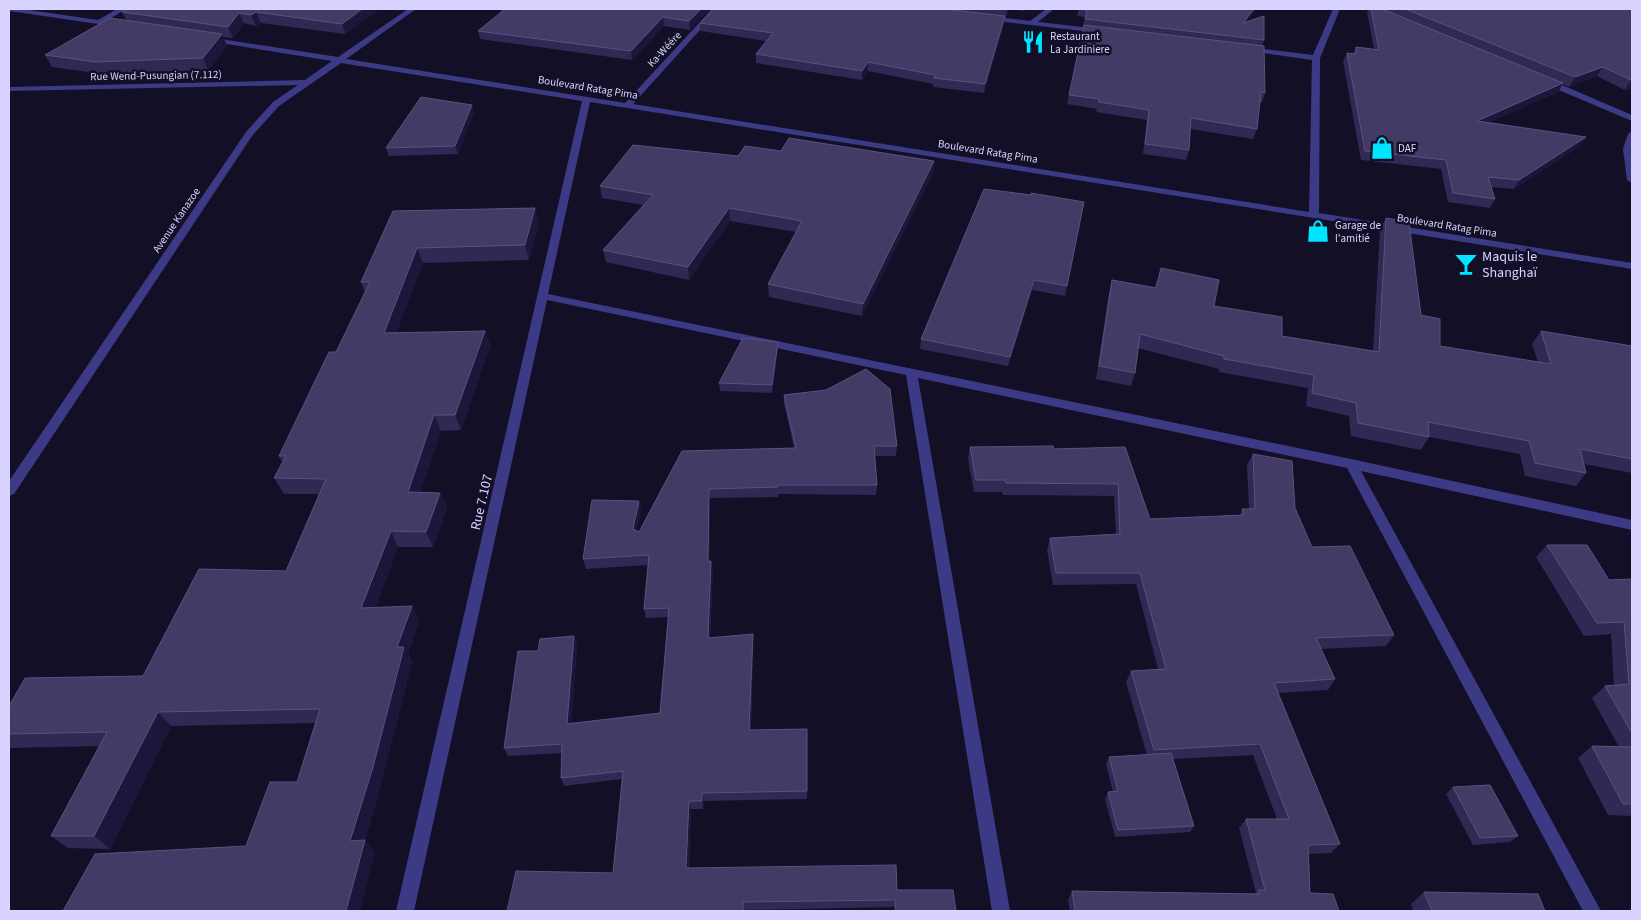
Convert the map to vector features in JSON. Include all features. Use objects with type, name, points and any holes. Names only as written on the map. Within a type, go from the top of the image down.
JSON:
[{"type":"street","points":[[9,9],[128,26]]},
{"type":"street","points":[[99,22],[122,9]]},
{"type":"street","name":"Avenue Kanazoe","points":[[9,491],[249,134],[276,104],[304,82],[341,59],[412,9]]},
{"type":"street","name":"Ka-Wéére","points":[[628,105],[716,9]]},
{"type":"street","points":[[1032,23],[1050,9]]},
{"type":"street","points":[[1314,215],[1316,58],[1337,9]]},
{"type":"street","points":[[974,16],[1110,32]]},
{"type":"street","name":"Boulevard Ratag Pima","points":[[196,37],[1632,266]]},
{"type":"street","points":[[1238,48],[1316,58]]},
{"type":"street","points":[[1532,76],[1632,118]]},
{"type":"street","name":"Rue Wend-Pusungian (7.112)","points":[[9,89],[304,82]]},
{"type":"street","name":"Rue 7.107","points":[[405,911],[587,98]]},
{"type":"street","points":[[1632,134],[1627,149],[1632,180]]},
{"type":"street","points":[[542,296],[1351,464],[1632,525]]},
{"type":"street","points":[[912,374],[1002,911]]},
{"type":"street","points":[[1351,464],[1592,911]]},
{"type":"building","points":[[127,9],[362,9],[342,24],[256,12],[251,15],[239,13],[228,27],[122,12]]},
{"type":"building","points":[[505,9],[701,9],[689,21],[663,17],[631,51],[478,31]]},
{"type":"building","points":[[713,9],[944,9],[1005,16],[985,84],[934,78],[935,75],[868,62],[862,71],[756,54],[773,33],[700,23]]},
{"type":"building","points":[[1079,9],[1254,9],[1243,23],[1264,16],[1264,40],[1085,19],[1087,10]]},
{"type":"building","points":[[1371,9],[1382,9],[1563,83],[1477,121],[1586,137],[1519,180],[1488,177],[1495,199],[1453,193],[1446,160],[1365,151],[1347,53],[1356,54],[1356,47],[1379,50]]},
{"type":"building","points":[[1405,9],[1632,9],[1632,80],[1603,67],[1575,77]]},
{"type":"building","points":[[110,18],[222,34],[203,58],[96,62],[45,55]]},
{"type":"building","points":[[1084,25],[1264,46],[1265,93],[1261,92],[1257,129],[1191,118],[1189,150],[1145,144],[1149,110],[1099,102],[1099,99],[1069,95]]},
{"type":"building","points":[[421,97],[472,105],[455,146],[386,148]]},
{"type":"building","points":[[789,138],[934,161],[863,304],[768,284],[802,221],[729,208],[688,267],[603,250],[653,195],[600,186],[633,145],[738,156],[745,146],[781,151]]},
{"type":"building","points":[[984,189],[1031,195],[1031,193],[1084,202],[1067,286],[1034,280],[1010,357],[921,339]]},
{"type":"building","points":[[535,208],[525,245],[417,248],[384,333],[485,331],[455,415],[434,415],[408,492],[440,493],[426,532],[391,531],[361,608],[412,606],[397,647],[404,647],[373,767],[350,841],[365,840],[346,911],[63,911],[95,854],[246,846],[270,782],[297,782],[320,709],[158,712],[94,836],[51,836],[107,732],[9,734],[9,706],[25,678],[143,676],[199,569],[286,571],[326,479],[274,478],[286,456],[279,456],[329,352],[336,352],[370,282],[361,282],[393,211]]},
{"type":"building","points":[[1386,218],[1409,222],[1421,315],[1440,319],[1440,346],[1551,364],[1541,331],[1632,346],[1632,459],[1580,449],[1586,473],[1535,463],[1529,441],[1428,422],[1429,437],[1358,423],[1356,403],[1312,393],[1314,375],[1224,359],[1224,356],[1140,334],[1135,373],[1099,366],[1112,280],[1156,288],[1161,268],[1219,280],[1214,306],[1282,317],[1282,336],[1379,352]]},
{"type":"building","points":[[743,338],[778,342],[772,385],[719,383]]},
{"type":"building","points":[[866,369],[890,389],[897,446],[874,446],[877,485],[778,485],[778,487],[709,489],[708,561],[711,561],[708,638],[753,634],[749,730],[807,729],[807,791],[702,793],[702,801],[689,801],[686,868],[896,865],[897,890],[953,890],[956,911],[896,911],[895,900],[743,902],[743,911],[507,911],[516,871],[613,873],[623,771],[561,778],[562,744],[504,748],[518,651],[538,651],[540,639],[574,636],[567,724],[660,713],[669,608],[644,609],[649,555],[583,559],[592,500],[639,501],[633,529],[639,532],[682,451],[796,448],[784,395],[826,390]]},
{"type":"building","points":[[1053,446],[1054,449],[1125,447],[1150,519],[1244,515],[1242,509],[1255,509],[1253,454],[1292,461],[1295,508],[1312,547],[1350,546],[1394,635],[1316,638],[1335,679],[1274,683],[1340,844],[1308,845],[1310,893],[1333,894],[1339,911],[1075,911],[1072,891],[1260,894],[1258,890],[1265,890],[1246,819],[1289,819],[1260,744],[1154,750],[1131,671],[1166,669],[1140,573],[1056,573],[1050,538],[1120,534],[1118,484],[1006,483],[1005,480],[976,480],[970,447]]},
{"type":"building","points":[[1547,545],[1587,545],[1609,580],[1632,579],[1632,733],[1605,686],[1629,684],[1624,622],[1597,623]]},
{"type":"building","points":[[1592,746],[1632,747],[1632,804],[1623,804]]},
{"type":"building","points":[[1171,753],[1194,826],[1118,830],[1108,792],[1118,791],[1109,757]]},
{"type":"building","points":[[1490,785],[1518,836],[1480,838],[1453,787]]},
{"type":"building","points":[[1424,892],[1538,894],[1545,911],[1432,911]]},
{"type":"place","name":"Restaurant La Jardiniere","points":[[1033,42]]},
{"type":"place","name":"DAF","points":[[1382,148]]},
{"type":"place","name":"Garage de l'amitié","points":[[1318,231]]},
{"type":"place","name":"Maquis le Shanghaï","points":[[1466,264]]}]
